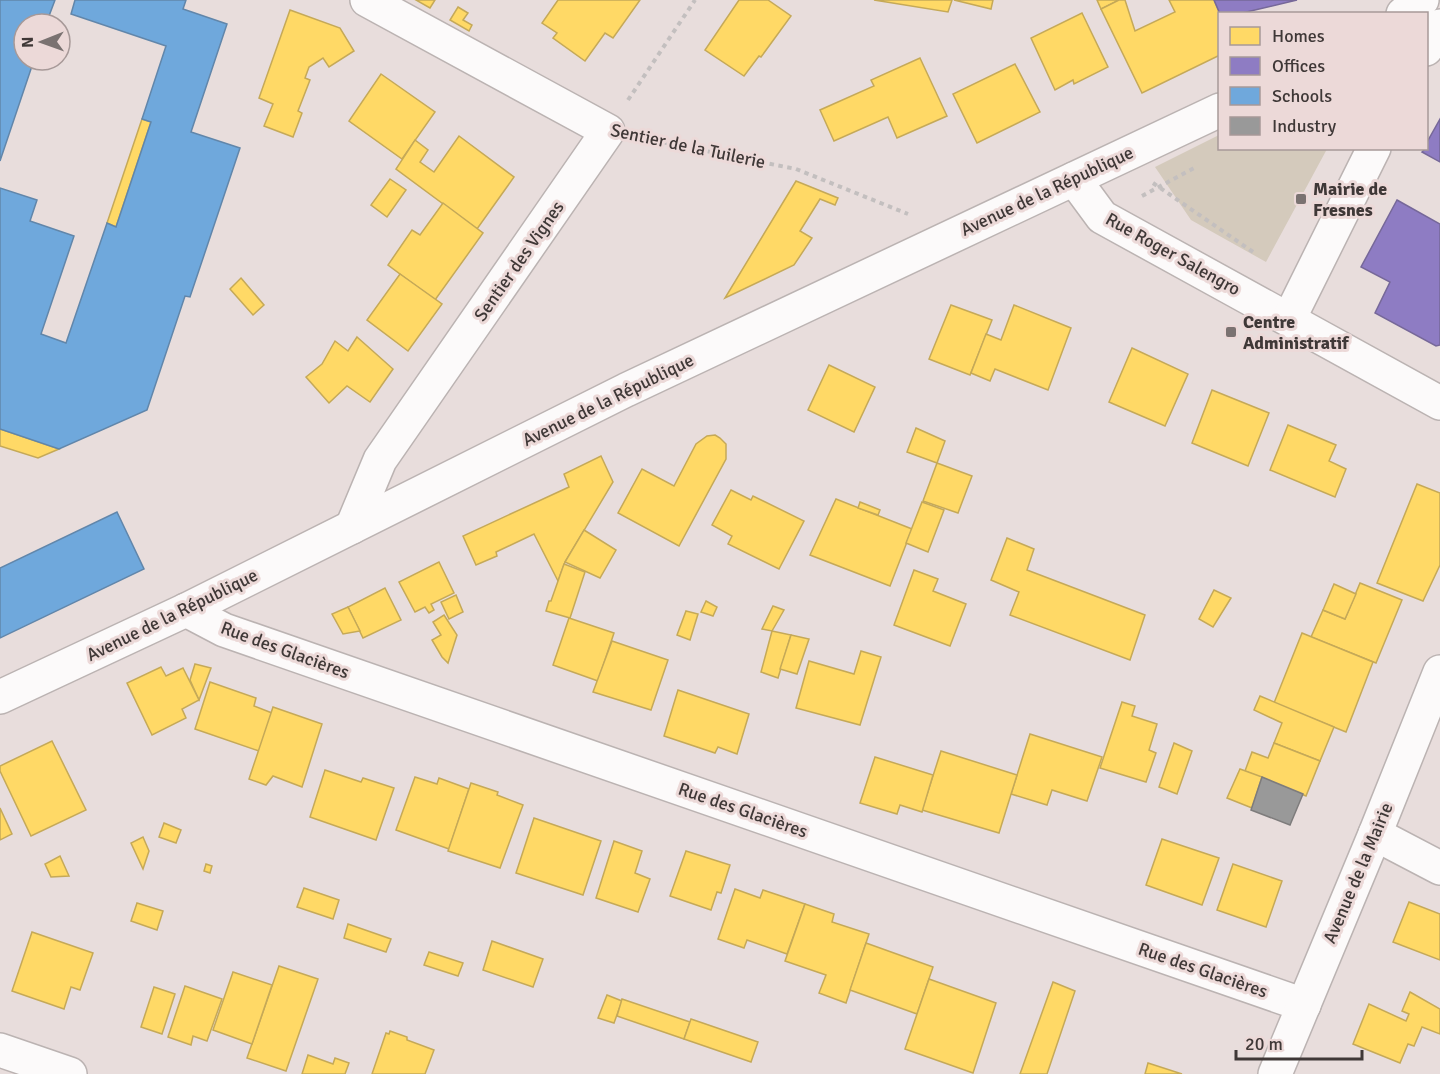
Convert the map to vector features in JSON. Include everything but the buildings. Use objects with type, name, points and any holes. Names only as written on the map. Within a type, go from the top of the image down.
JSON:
[{"type":"street","name":"Sentier de la Tuilerie","points":[[367,0],[608,131]]},
{"type":"street","points":[[1406,12],[1422,0]]},
{"type":"street","points":[[1428,46],[1440,26]]},
{"type":"street","name":"Avenue de la République","points":[[0,697],[186,610],[626,390],[1218,111]]},
{"type":"street","name":"Sentier des Vignes","points":[[352,527],[380,460],[608,131]]},
{"type":"street","points":[[1289,319],[1373,150]]},
{"type":"street","name":"Rue Roger Salengro","points":[[1074,179],[1102,217],[1440,403]]},
{"type":"street","name":"Rue des Glacières","points":[[186,610],[224,630],[1304,1005]]},
{"type":"street","name":"Avenue de la Mairie","points":[[1275,1074],[1440,672]]},
{"type":"street","points":[[1375,834],[1440,868]]},
{"type":"street","points":[[0,1050],[70,1074]]},
{"type":"path","points":[[608,131],[695,0]]},
{"type":"path","name":"Sentier de la Tuilerie","points":[[608,131],[796,169],[956,233]]},
{"type":"path","points":[[1125,155],[1158,188],[1304,288]]},
{"type":"path","points":[[1102,217],[1200,165]]},
{"type":"shaded area","points":[[1218,136],[1218,150],[1326,150],[1266,262],[1191,220],[1155,167]]},
{"type":"place","name":"Mairie de Fresnes","points":[[1301,199]]},
{"type":"place","name":"Centre Administratif","points":[[1231,332]]}]
